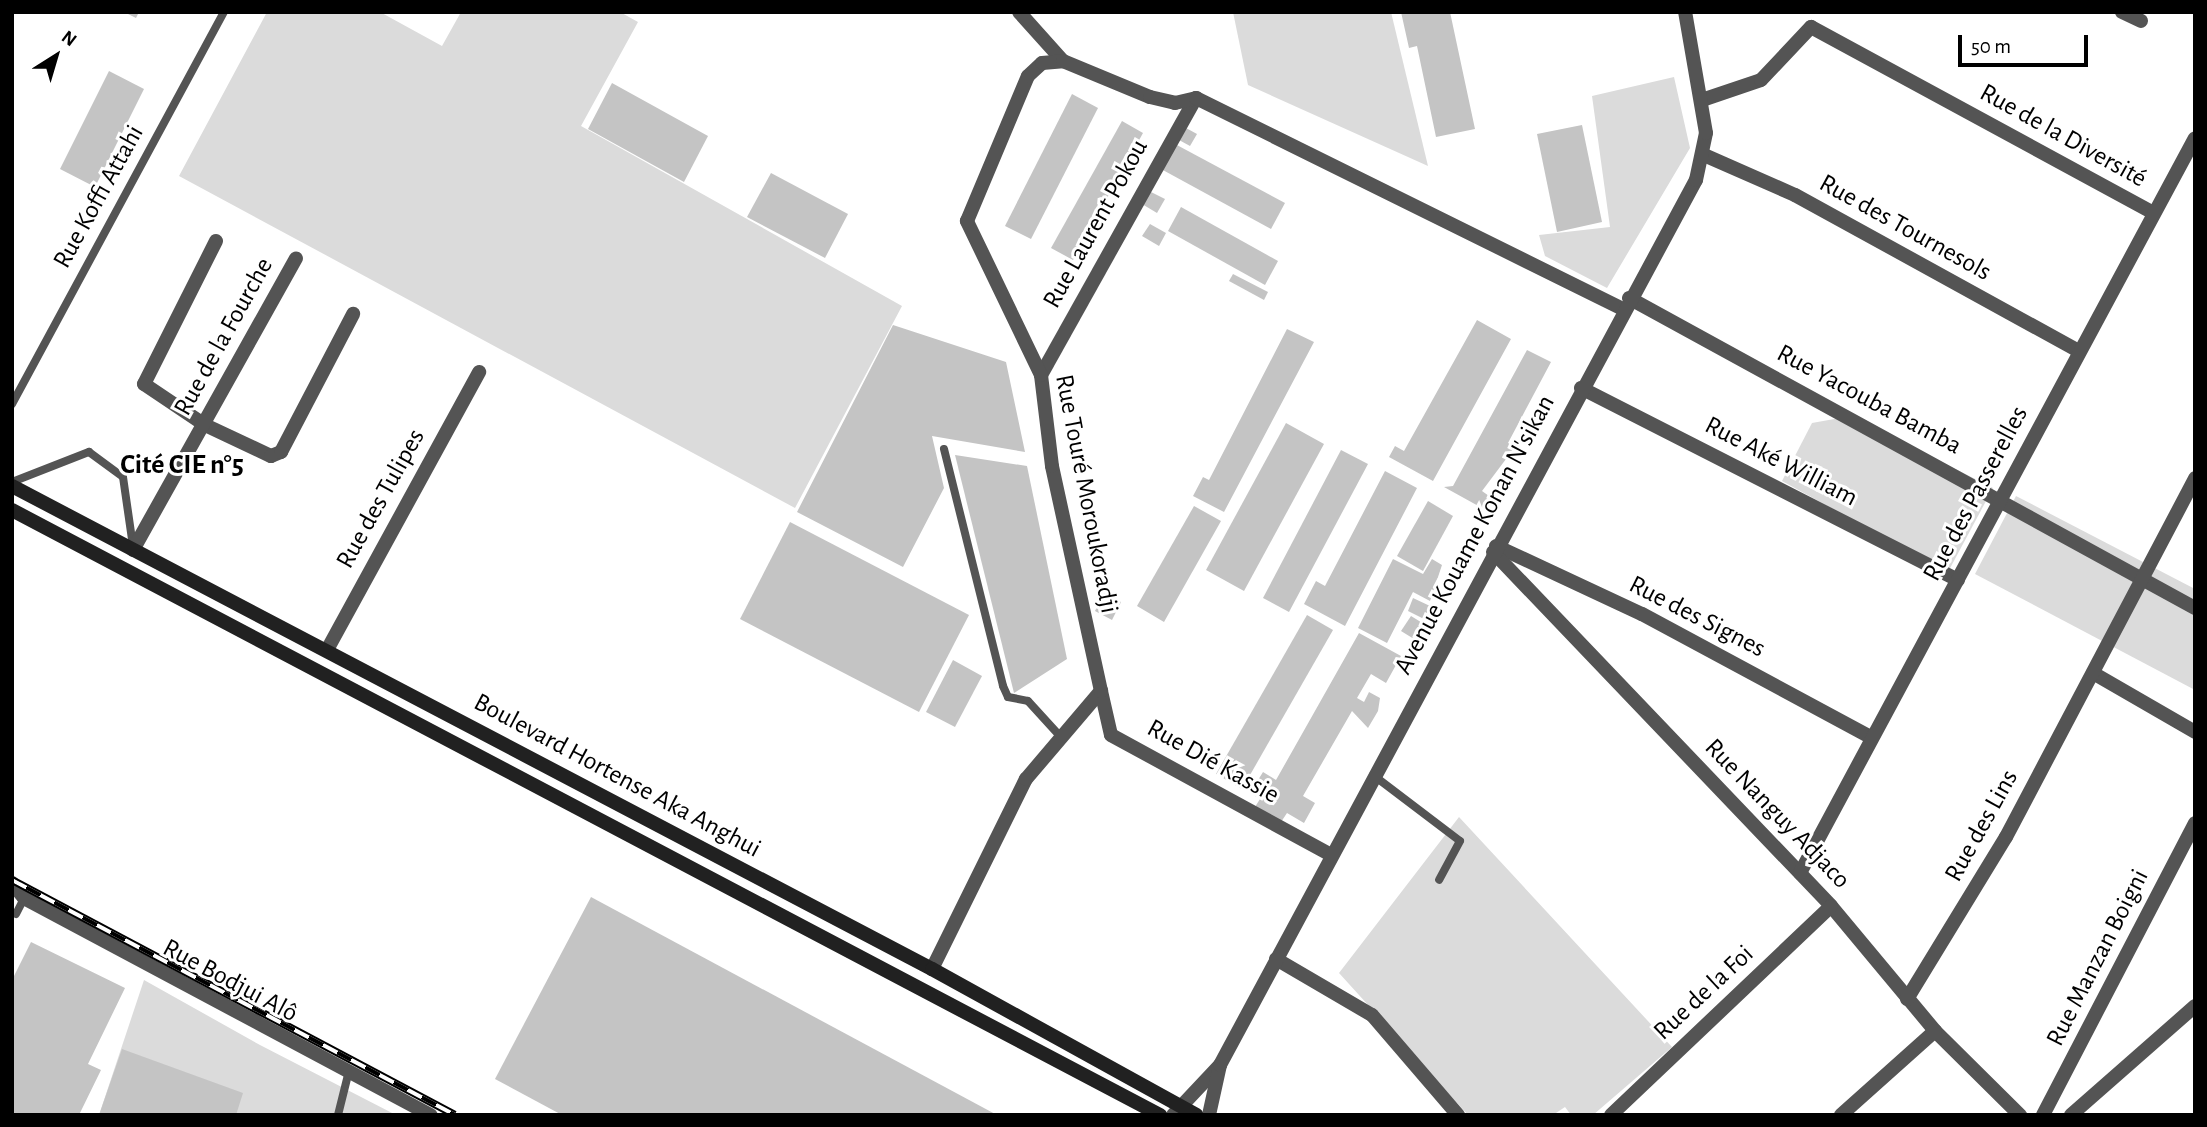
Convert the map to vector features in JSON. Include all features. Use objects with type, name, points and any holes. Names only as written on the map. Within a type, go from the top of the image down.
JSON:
[{"type":"main road","name":"Boulevard Hortense Aka Anghui","points":[[12,484],[932,969],[1177,1110],[1196,1115]]},
{"type":"main road","name":"Boulevard Hortense Aka Anghui","points":[[12,510],[1160,1115]]},
{"type":"street","points":[[1019,12],[1063,61],[1150,97],[1175,103],[1196,98],[1625,303]]},
{"type":"street","name":"Avenue Kouame Konan N'sikan","points":[[1209,1115],[1220,1065],[1704,155],[1702,100],[1685,12]]},
{"type":"street","points":[[2122,12],[2141,21]]},
{"type":"street","name":"Rue de la Diversité","points":[[1702,100],[1761,80],[1811,27],[2153,213]]},
{"type":"street","name":"Rue Touré Moroukoradji","points":[[1063,61],[1042,63],[1028,76],[967,221],[1041,376],[1052,466],[1101,691]]},
{"type":"street","name":"Rue Laurent Pokou","points":[[1041,376],[1196,98]]},
{"type":"street","name":"Rue des Passerelles","points":[[1800,873],[2195,138]]},
{"type":"street","name":"Rue des Tournesols","points":[[1704,155],[1795,195],[2079,351]]},
{"type":"street","points":[[216,241],[144,384],[205,425],[271,456],[281,452],[353,314]]},
{"type":"street","name":"Rue de la Fourche","points":[[133,550],[296,258]]},
{"type":"street","name":"Rue Yacouba Bamba","points":[[1625,303],[2001,499],[2195,608]]},
{"type":"street","name":"Rue des Tulipes","points":[[327,650],[478,372]]},
{"type":"street","name":"Rue Aké William","points":[[1581,388],[1958,580]]},
{"type":"street","name":"Rue des Lins","points":[[1907,999],[2006,836],[2093,673],[2139,575],[2195,478]]},
{"type":"street","name":"Rue des Signes","points":[[1495,549],[1642,614],[1872,738]]},
{"type":"street","name":"Rue Nanguy Adjaco","points":[[1495,549],[1831,906],[1935,1031],[2020,1115]]},
{"type":"street","points":[[2093,673],[2195,732]]},
{"type":"street","points":[[932,969],[1026,779],[1101,691]]},
{"type":"street","name":"Rue Dié Kassie","points":[[1101,691],[1111,735],[1331,855]]},
{"type":"street","name":"Rue Manzan Boigni","points":[[2043,1115],[2195,823]]},
{"type":"street","name":"Rue Bodjui Alô","points":[[12,883],[24,898],[431,1115]]},
{"type":"street","name":"Rue de la Foi","points":[[1611,1115],[1831,906]]},
{"type":"street","points":[[1276,959],[1372,1015],[1458,1115]]},
{"type":"street","points":[[2071,1115],[2195,1006]]},
{"type":"street","points":[[1841,1115],[1935,1031]]},
{"type":"street","name":"Avenue Kouame Konan N'sikan","points":[[1177,1110],[1220,1065]]},
{"type":"lane","name":"Rue Koffi Attahi","points":[[12,404],[224,12]]},
{"type":"lane","points":[[944,449],[1007,697],[1028,701],[1060,736]]},
{"type":"lane","points":[[12,484],[76,453],[89,452],[116,466],[123,477],[133,550]]},
{"type":"lane","points":[[1374,775],[1460,841],[1439,880]]},
{"type":"lane","points":[[16,914],[24,898]]},
{"type":"lane","points":[[338,1115],[349,1071]]},
{"type":"shaded area","points":[[267,12],[380,12],[442,46],[461,12],[620,12],[638,22],[581,126],[902,306],[795,508],[179,176]]},
{"type":"shaded area","points":[[1233,12],[1391,12],[1428,166],[1248,85]]},
{"type":"shaded area","points":[[1674,77],[1690,148],[1607,288],[1545,256],[1539,235],[1610,227],[1592,96]]},
{"type":"shaded area","points":[[1851,416],[1993,488],[1948,572],[1782,481],[1812,423]]},
{"type":"shaded area","points":[[2016,496],[2195,589],[2195,690],[1975,574]]},
{"type":"shaded area","points":[[1459,817],[1672,1047],[1593,1115],[1571,1115],[1565,1107],[1553,1115],[1468,1115],[1339,973]]},
{"type":"shaded area","points":[[144,980],[260,1045],[396,1115],[99,1115]]},
{"type":"building","points":[[124,12],[139,12],[136,18]]},
{"type":"building","points":[[1401,12],[1450,12],[1475,129],[1436,137],[1417,46],[1409,48]]},
{"type":"building","points":[[109,71],[144,89],[95,187],[60,169]]},
{"type":"building","points":[[612,83],[708,136],[684,182],[588,129]]},
{"type":"building","points":[[1072,94],[1098,108],[1031,239],[1005,226]]},
{"type":"building","points":[[1122,121],[1143,133],[1073,260],[1051,248]]},
{"type":"building","points":[[1582,125],[1602,222],[1557,232],[1537,134]]},
{"type":"building","points":[[1186,128],[1197,134],[1190,146],[1179,140]]},
{"type":"building","points":[[1175,144],[1285,203],[1271,229],[1161,169]]},
{"type":"building","points":[[771,173],[848,214],[825,258],[747,217]]},
{"type":"building","points":[[1149,191],[1165,199],[1157,213],[1142,204]]},
{"type":"building","points":[[1181,207],[1278,261],[1265,285],[1168,231]]},
{"type":"building","points":[[1150,224],[1166,233],[1159,246],[1142,236]]},
{"type":"building","points":[[1233,274],[1268,292],[1264,300],[1229,281]]},
{"type":"building","points":[[1477,320],[1511,339],[1433,481],[1389,457],[1395,446],[1404,451]]},
{"type":"building","points":[[893,325],[1006,362],[1025,452],[932,436],[944,488],[903,567],[797,512]]},
{"type":"building","points":[[1287,329],[1314,342],[1224,512],[1193,496],[1203,477],[1209,480]]},
{"type":"building","points":[[1527,350],[1551,362],[1508,443],[1515,447],[1482,491],[1489,496],[1482,508],[1444,487],[1453,486]]},
{"type":"building","points":[[1286,423],[1324,444],[1244,591],[1206,570]]},
{"type":"building","points":[[1341,450],[1368,464],[1289,612],[1263,598]]},
{"type":"building","points":[[955,455],[1027,466],[1067,659],[1014,693]]},
{"type":"building","points":[[1385,471],[1417,488],[1345,626],[1304,604],[1316,581],[1325,586]]},
{"type":"building","points":[[1428,501],[1453,516],[1423,571],[1397,556]]},
{"type":"building","points":[[1194,506],[1221,521],[1164,622],[1137,606]]},
{"type":"building","points":[[790,522],[969,615],[919,712],[740,619]]},
{"type":"building","points":[[1393,559],[1423,574],[1432,559],[1442,565],[1430,601],[1413,592],[1387,643],[1358,628]]},
{"type":"building","points":[[1104,593],[1121,602],[1112,620],[1095,611]]},
{"type":"building","points":[[1413,598],[1430,606],[1424,619],[1408,611]]},
{"type":"building","points":[[1307,615],[1333,630],[1242,789],[1216,774]]},
{"type":"building","points":[[1411,616],[1424,624],[1414,639],[1401,631]]},
{"type":"building","points":[[1359,633],[1401,656],[1386,683],[1371,674],[1357,698],[1364,702],[1369,692],[1380,698],[1378,711],[1368,728],[1352,711],[1303,796],[1315,803],[1304,823],[1287,813],[1281,822],[1255,807],[1260,799],[1250,793],[1263,772],[1276,780]]},
{"type":"building","points":[[953,660],[982,676],[955,727],[926,712]]},
{"type":"building","points":[[591,897],[997,1115],[562,1115],[495,1079]]},
{"type":"building","points":[[31,942],[125,988],[88,1064],[101,1070],[79,1115],[12,1115],[12,980]]},
{"type":"building","points":[[122,1049],[243,1093],[236,1115],[99,1115]]},
{"type":"railway","points":[[12,880],[455,1115]]},
{"type":"district","name":"Cité CIE n°5","points":[[182,465]]}]
